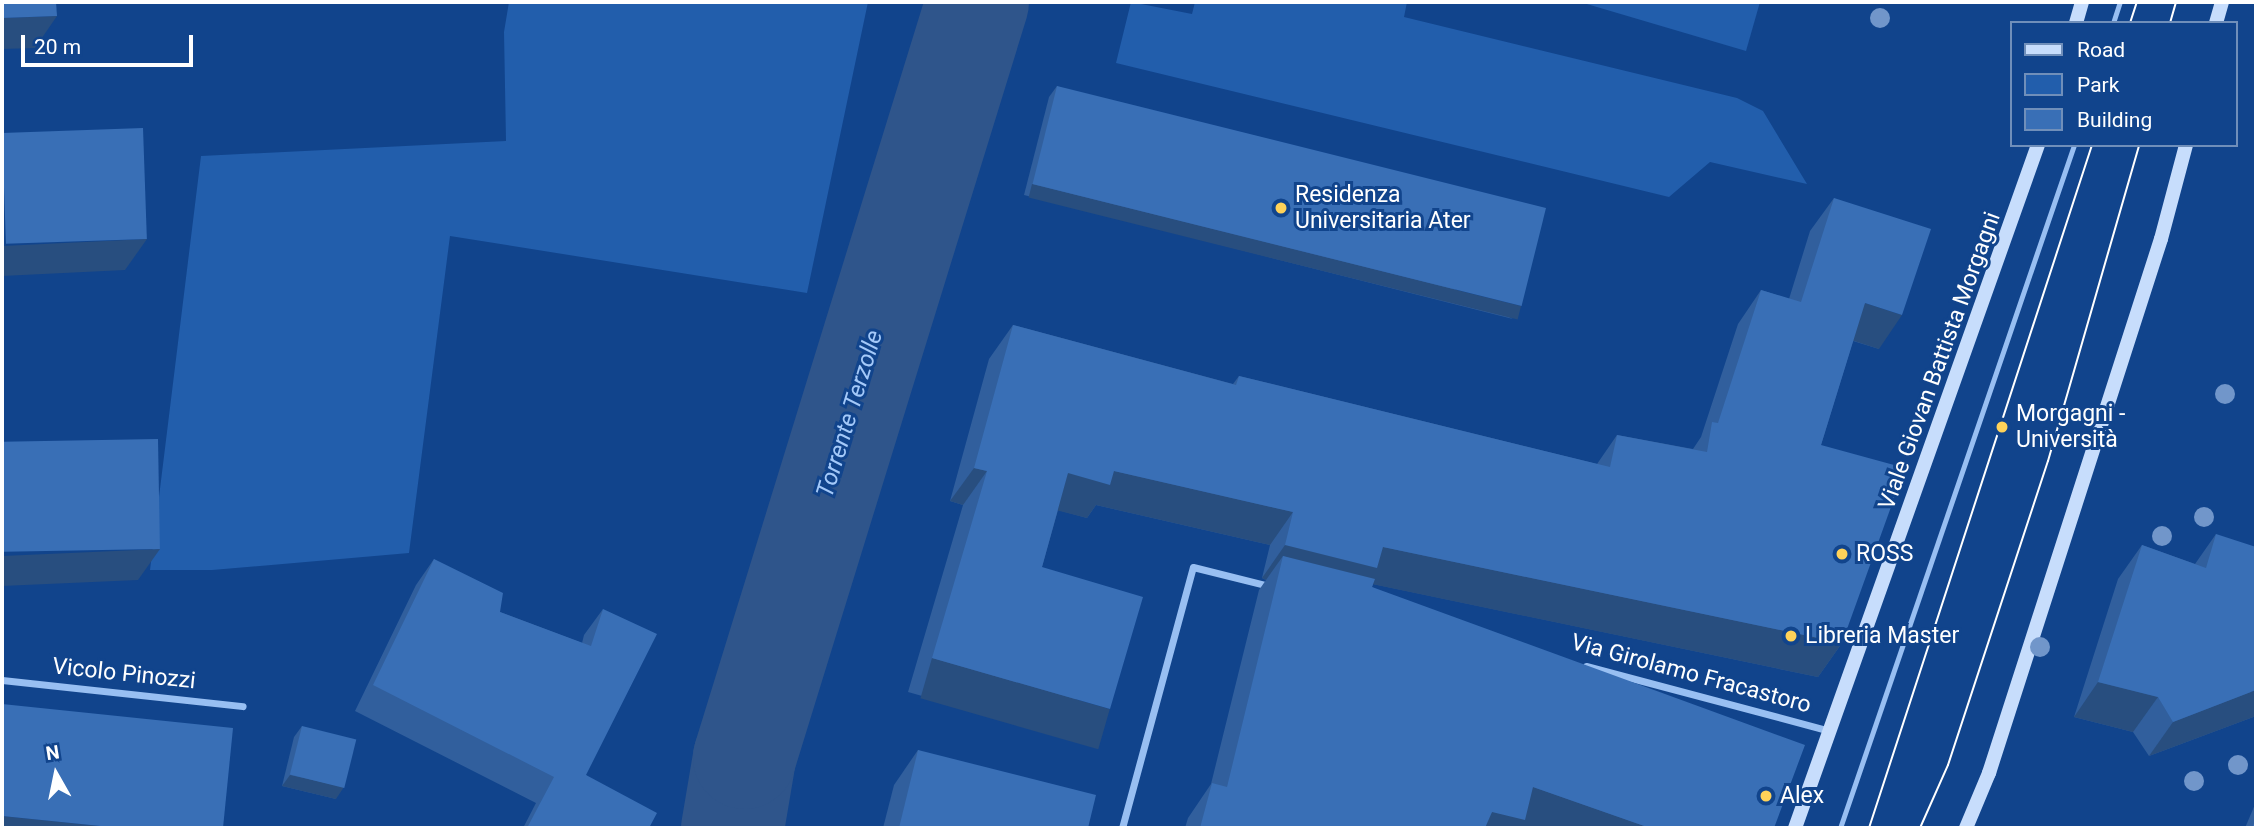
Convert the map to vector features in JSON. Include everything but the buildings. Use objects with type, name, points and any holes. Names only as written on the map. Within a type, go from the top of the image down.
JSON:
[{"type":"main road","points":[[2077,21],[2082,2]]},
{"type":"main road","points":[[2216,21],[2221,2]]},
{"type":"main road","name":"Viale Giovan Battista Morgagni","points":[[1795,828],[2037,147]]},
{"type":"main road","points":[[1966,828],[1989,773],[2161,239],[2185,147]]},
{"type":"street","points":[[1122,828],[1193,567],[1273,587]]},
{"type":"street","name":"Via Girolamo Fracastoro","points":[[1578,664],[1831,731]]},
{"type":"street","name":"Vicolo Pinozzi","points":[[2,680],[243,706]]},
{"type":"lane","points":[[2114,21],[2120,2]]},
{"type":"lane","points":[[1840,828],[2073,147]]},
{"type":"green space","points":[[509,2],[868,2],[807,293],[450,236],[409,553],[212,570],[150,570],[201,156],[506,141],[504,32]]},
{"type":"green space","points":[[1131,2],[1192,14],[1195,2],[1407,2],[1404,17],[1737,98],[1763,111],[1807,184],[1710,162],[1669,197],[1116,63]]},
{"type":"green space","points":[[1580,2],[1760,2],[1746,51]]},
{"type":"waterway","name":"Torrente Terzolle","points":[[732,828],[744,757],[977,2]]},
{"type":"tram line","points":[[2131,21],[2137,2]]},
{"type":"tram line","points":[[2171,21],[2176,2]]},
{"type":"tram line","points":[[1869,828],[2091,147]]},
{"type":"tram line","points":[[1920,828],[1948,765],[2048,461],[2138,147]]},
{"type":"place","name":"Residenza Universitaria Ater","points":[[1281,208]]},
{"type":"place","name":"Morgagni - Università","points":[[2002,427]]},
{"type":"place","name":"ROSS","points":[[1842,554]]},
{"type":"place","name":"Libreria Master","points":[[1791,636]]},
{"type":"place","name":"Alex","points":[[1766,796]]}]
